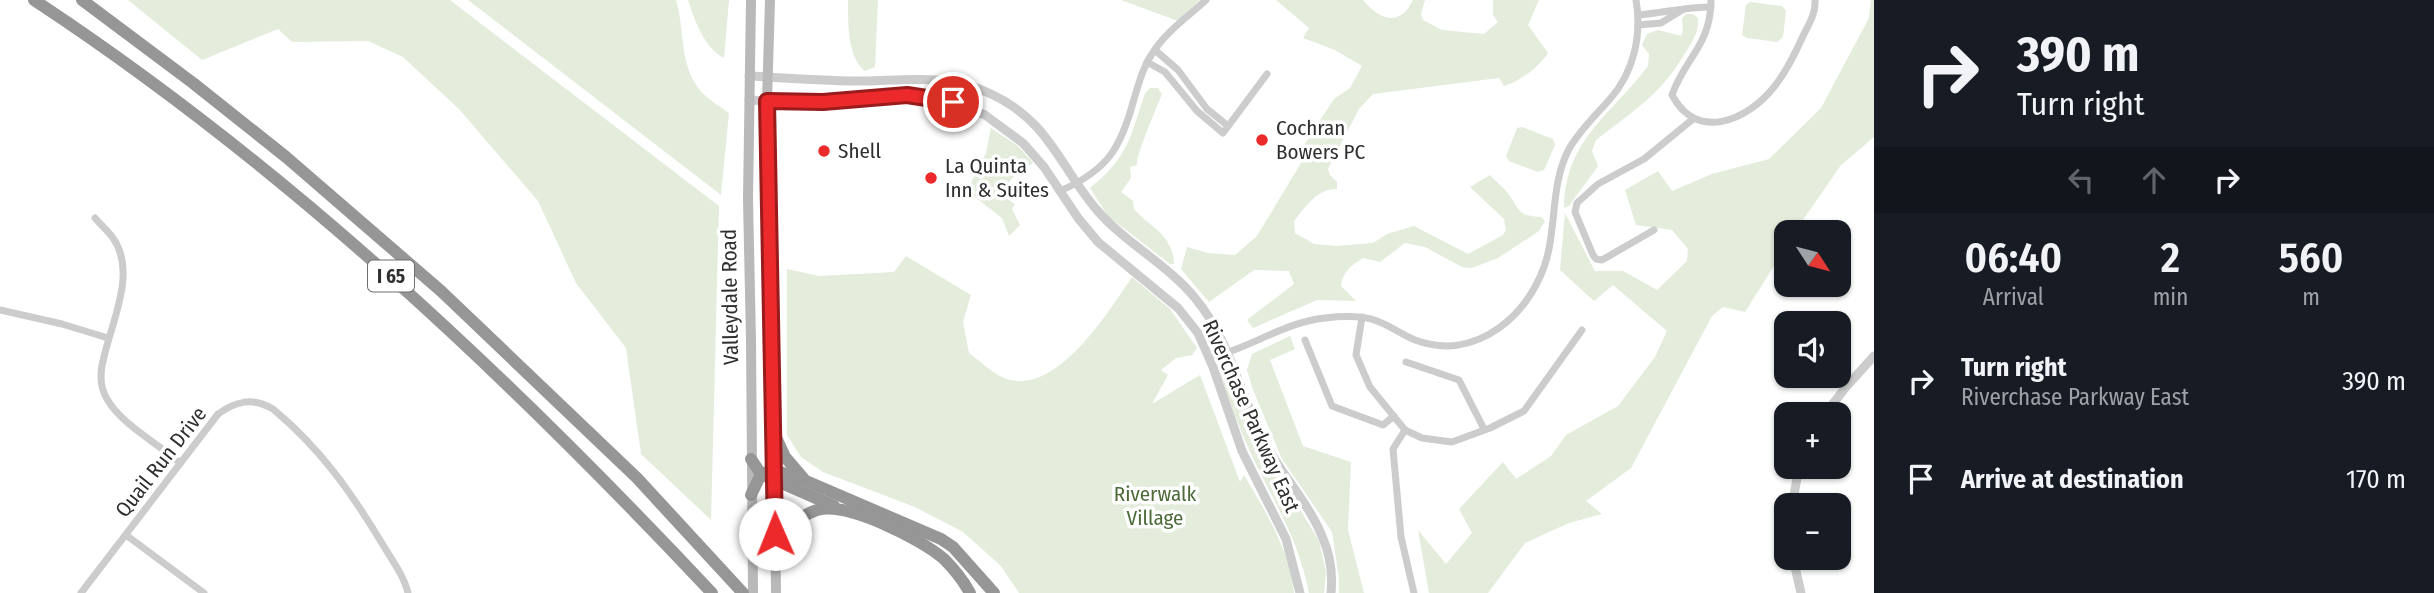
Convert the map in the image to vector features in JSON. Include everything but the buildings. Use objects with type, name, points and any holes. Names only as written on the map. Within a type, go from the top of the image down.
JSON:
[{"type":"highway","name":"I 65","points":[[34,0],[246,156],[390,275],[554,429],[712,593]]},
{"type":"highway","name":"I 65","points":[[82,0],[286,156],[431,282],[637,478],[743,593]]},
{"type":"highway","points":[[774,433],[785,457],[806,481]]},
{"type":"highway","points":[[751,459],[770,475],[908,536],[934,551],[951,566],[970,593]]},
{"type":"highway","points":[[770,475],[806,481],[942,539],[953,547],[994,593]]},
{"type":"highway","points":[[751,495],[770,475]]},
{"type":"highway","points":[[775,562],[785,535],[798,521],[814,511],[840,508]]},
{"type":"main road","name":"Valleydale Road","points":[[751,0],[748,199],[752,593]]},
{"type":"main road","name":"Valleydale Road","points":[[770,0],[767,101],[774,433],[770,475],[776,593]]},
{"type":"street","points":[[1060,191],[1101,168],[1118,146],[1147,62],[1155,50],[1206,0]]},
{"type":"street","points":[[1209,358],[1228,354],[1306,321],[1323,318],[1362,317],[1378,321],[1415,340],[1451,346],[1489,336],[1511,319],[1526,301],[1543,271],[1554,218],[1557,184],[1566,156],[1578,135],[1617,91],[1625,76],[1637,44],[1639,25],[1636,0]]},
{"type":"street","points":[[1638,15],[1711,3],[1700,48],[1672,95],[1692,118],[1712,124],[1726,122],[1756,104],[1773,89],[1794,56],[1813,14],[1815,0]]},
{"type":"street","points":[[1639,25],[1661,23],[1686,7]]},
{"type":"street","points":[[1155,50],[1178,70],[1207,109],[1228,126]]},
{"type":"street","points":[[1147,62],[1165,72],[1197,111],[1223,133],[1267,74]]},
{"type":"street","name":"Riverchase Parkway East","points":[[749,76],[822,81],[932,78],[969,85],[1004,101],[1029,118],[1051,143],[1101,216],[1188,290],[1213,322],[1263,439],[1322,536],[1330,561],[1331,593]]},
{"type":"street","name":"Riverchase Parkway East","points":[[749,100],[823,102],[907,95],[953,102],[985,115],[1010,132],[1037,158],[1098,242],[1170,300],[1188,318],[1209,358],[1242,451],[1286,539],[1300,593]]},
{"type":"street","points":[[1654,230],[1602,260],[1597,259],[1575,212],[1577,203],[1585,194],[1639,162],[1692,118]]},
{"type":"street","points":[[94,218],[114,238],[123,266],[122,285],[101,376],[105,397],[118,413],[180,462]]},
{"type":"street","points":[[0,312],[108,338]]},
{"type":"street","points":[[1362,317],[1356,355],[1370,387],[1405,430],[1422,438],[1452,442],[1524,411],[1582,330]]},
{"type":"street","points":[[1305,340],[1332,407],[1383,425],[1394,416]]},
{"type":"street","points":[[1835,402],[1874,356]]},
{"type":"street","points":[[1406,362],[1459,380],[1484,429]]},
{"type":"street","name":"Quail Run Drive","points":[[81,593],[218,414],[229,406],[242,402],[265,404],[283,417],[343,481],[402,577],[408,593]]},
{"type":"street","points":[[1405,430],[1393,449],[1401,537],[1414,593]]},
{"type":"street","points":[[126,535],[204,593]]},
{"type":"street","points":[[1796,570],[1801,593]]},
{"type":"green space","points":[[128,0],[450,0],[719,206],[711,520],[641,454],[626,348],[576,283],[538,201],[459,109],[403,57],[368,41],[292,42],[278,29],[202,60]]},
{"type":"green space","points":[[468,0],[676,0],[685,57],[693,79],[705,96],[729,113],[721,195]]},
{"type":"green space","points":[[688,0],[729,0],[724,58],[706,41]]},
{"type":"green space","points":[[848,0],[878,0],[875,67],[865,71],[859,65],[852,48]]},
{"type":"green space","points":[[1121,0],[1200,0],[1178,21]]},
{"type":"green space","points":[[1276,0],[1363,0],[1383,16],[1396,18],[1408,9],[1413,0],[1425,0],[1421,14],[1423,20],[1442,30],[1484,34],[1498,22],[1493,15],[1493,0],[1539,0],[1528,25],[1548,53],[1534,68],[1504,86],[1499,78],[1373,94],[1359,109],[1328,169],[1337,182],[1337,189],[1318,195],[1294,221],[1295,233],[1314,244],[1337,246],[1373,243],[1387,234],[1414,226],[1468,254],[1503,235],[1506,230],[1504,219],[1470,187],[1490,175],[1523,213],[1541,217],[1545,221],[1539,231],[1498,258],[1472,268],[1462,267],[1425,247],[1405,243],[1380,262],[1363,258],[1348,269],[1341,286],[1356,301],[1317,300],[1253,328],[1247,320],[1294,284],[1289,271],[1254,270],[1209,302],[1181,269],[1187,247],[1208,253],[1235,255],[1257,236],[1304,158],[1302,148],[1334,99],[1350,88],[1362,66],[1335,50],[1303,38],[1309,28]]},
{"type":"green space","points":[[1871,0],[1874,0],[1874,137],[1841,165],[1803,220],[1774,220],[1774,266],[1745,312],[1723,307],[1712,316],[1631,468],[1586,501],[1602,514],[1569,523],[1525,543],[1488,593],[1429,593],[1418,530],[1446,564],[1472,533],[1459,509],[1503,462],[1516,479],[1551,456],[1566,435],[1618,406],[1655,357],[1667,331],[1613,285],[1594,301],[1560,270],[1565,213],[1595,271],[1623,271],[1657,290],[1687,261],[1688,249],[1672,230],[1636,225],[1625,190],[1658,171],[1672,191],[1712,174],[1769,159],[1821,108],[1869,18]]},
{"type":"green space","points":[[1750,2],[1782,6],[1786,11],[1783,37],[1777,42],[1742,35],[1746,5]]},
{"type":"green space","points":[[1686,14],[1693,14],[1698,18],[1698,28],[1693,40],[1667,80],[1646,101],[1596,140],[1592,151],[1598,166],[1569,206],[1564,208],[1566,184],[1581,146],[1648,66],[1649,54],[1642,45],[1647,34],[1658,30],[1681,36],[1682,19]]},
{"type":"green space","points":[[1150,88],[1158,88],[1162,94],[1137,165],[1130,167],[1131,178],[1121,192],[1133,201],[1134,209],[1165,239],[1173,254],[1174,264],[1170,264],[1108,216],[1090,188],[1121,156],[1145,93]]},
{"type":"green space","points":[[1522,127],[1553,139],[1555,145],[1544,170],[1538,172],[1509,161],[1506,156],[1517,128]]},
{"type":"green space","points":[[991,128],[1018,146],[1033,163],[1012,178],[1001,194],[1015,204],[1012,209],[1020,225],[1009,236],[1002,218],[967,191],[986,153]]},
{"type":"green space","name":"Riverwalk Village","points":[[906,256],[971,295],[963,322],[969,353],[1004,378],[1023,381],[1042,376],[1061,364],[1095,329],[1132,277],[1170,309],[1197,348],[1192,355],[1176,358],[1161,370],[1168,375],[1152,404],[1200,375],[1240,482],[1244,475],[1282,546],[1294,593],[1019,593],[1001,566],[963,532],[915,507],[823,472],[801,457],[787,435],[787,269],[819,276],[894,272]]},
{"type":"green space","points":[[1290,336],[1295,349],[1270,360],[1303,446],[1351,462],[1348,530],[1364,593],[1339,593],[1332,532],[1282,459],[1247,370],[1252,354]]},
{"type":"green space","points":[[1223,366],[1228,370],[1262,446],[1319,541],[1326,572],[1324,593],[1309,593],[1293,539],[1235,415],[1220,371]]},
{"type":"place","name":"Cochran Bowers PC","points":[[1262,140]]},
{"type":"place","name":"Shell","points":[[824,151]]},
{"type":"place","name":"La Quinta Inn & Suites","points":[[931,178]]},
{"type":"route","points":[[775,534],[767,101],[802,103],[907,95],[953,102]]}]
